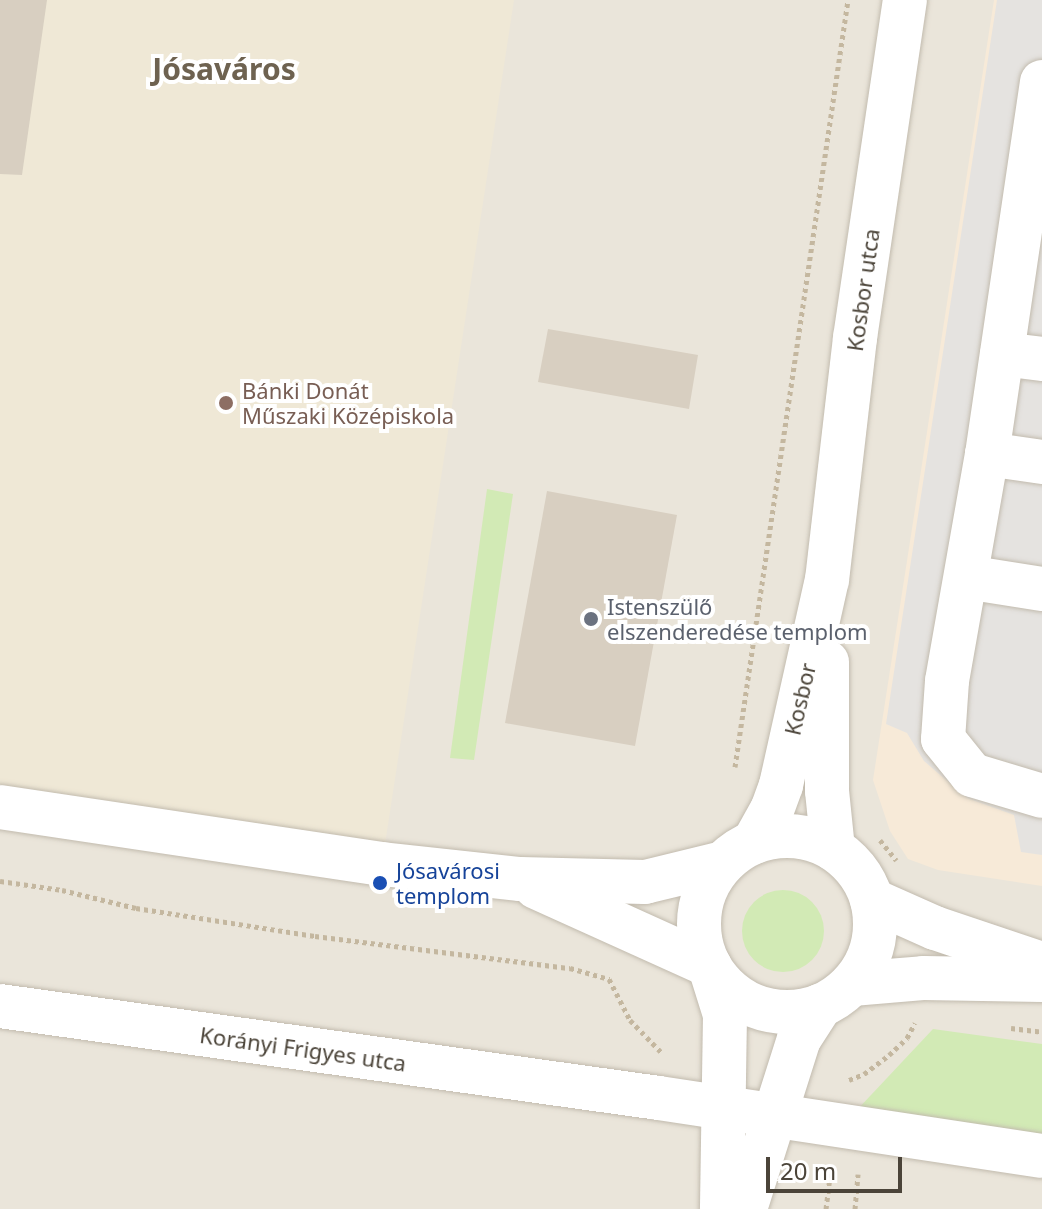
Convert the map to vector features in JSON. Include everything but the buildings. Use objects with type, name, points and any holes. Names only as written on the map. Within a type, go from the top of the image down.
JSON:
[{"type":"street","name":"Kosbor utca","points":[[827,580],[855,338],[905,0]]},
{"type":"street","points":[[1040,785],[972,775],[943,739],[947,681],[987,454],[1022,357],[1042,82]]},
{"type":"street","points":[[987,454],[1042,462]]},
{"type":"street","points":[[966,577],[1042,589]]},
{"type":"street","name":"Kosbor","points":[[827,580],[827,791],[833,849]]},
{"type":"street","name":"Kosbor","points":[[738,853],[772,810],[781,785],[827,580]]},
{"type":"street","points":[[0,807],[382,864],[520,879],[645,882],[794,836],[833,849],[851,863],[872,900],[873,941],[867,960],[799,1039],[745,1209]]},
{"type":"street","points":[[722,1209],[725,1015],[699,941],[699,915],[707,887],[738,853]]},
{"type":"street","points":[[520,879],[709,965],[723,986],[758,1007],[779,1012],[836,995],[923,978],[1042,980]]},
{"type":"street","points":[[872,900],[935,928],[1042,964]]},
{"type":"street","name":"Korányi Frigyes utca","points":[[0,1006],[1042,1156]]},
{"type":"path","points":[[734,776],[848,0]]},
{"type":"path","points":[[875,827],[880,841],[898,862]]},
{"type":"path","points":[[0,881],[62,890],[136,908],[315,936],[570,968],[609,979],[630,1020],[663,1053]]},
{"type":"path","points":[[841,1083],[864,1074],[889,1055],[907,1038],[919,1014]]},
{"type":"path","points":[[826,1209],[833,1158]]},
{"type":"shaded area","points":[[0,0],[1042,0],[1042,1209],[0,1209]]},
{"type":"shaded area","name":"Bánki Donát Műszaki Középiskola","points":[[0,0],[514,0],[382,864],[0,807]]},
{"type":"shaded area","points":[[994,0],[1042,0],[1042,886],[938,870],[908,859],[890,831],[873,780]]},
{"type":"shaded area","points":[[997,0],[1042,0],[1042,855],[1021,852],[1014,815],[967,798],[924,761],[907,733],[886,724]]},
{"type":"green space","points":[[487,489],[513,494],[474,760],[450,758]]},
{"type":"green space","points":[[783,890],[799,894],[812,902],[820,915],[824,931],[820,947],[812,960],[799,968],[783,972],[767,968],[754,960],[746,947],[742,931],[746,915],[754,902],[767,894]]},
{"type":"green space","points":[[933,1029],[1042,1044],[1042,1136],[856,1111]]},
{"type":"place","name":"Bánki Donát Műszaki Középiskola","points":[[226,403]]},
{"type":"place","name":"Istenszülő elszenderedése templom","points":[[591,619]]},
{"type":"place","name":"Jósavárosi templom","points":[[380,883]]},
{"type":"district","name":"Jósaváros","points":[[224,69]]}]
